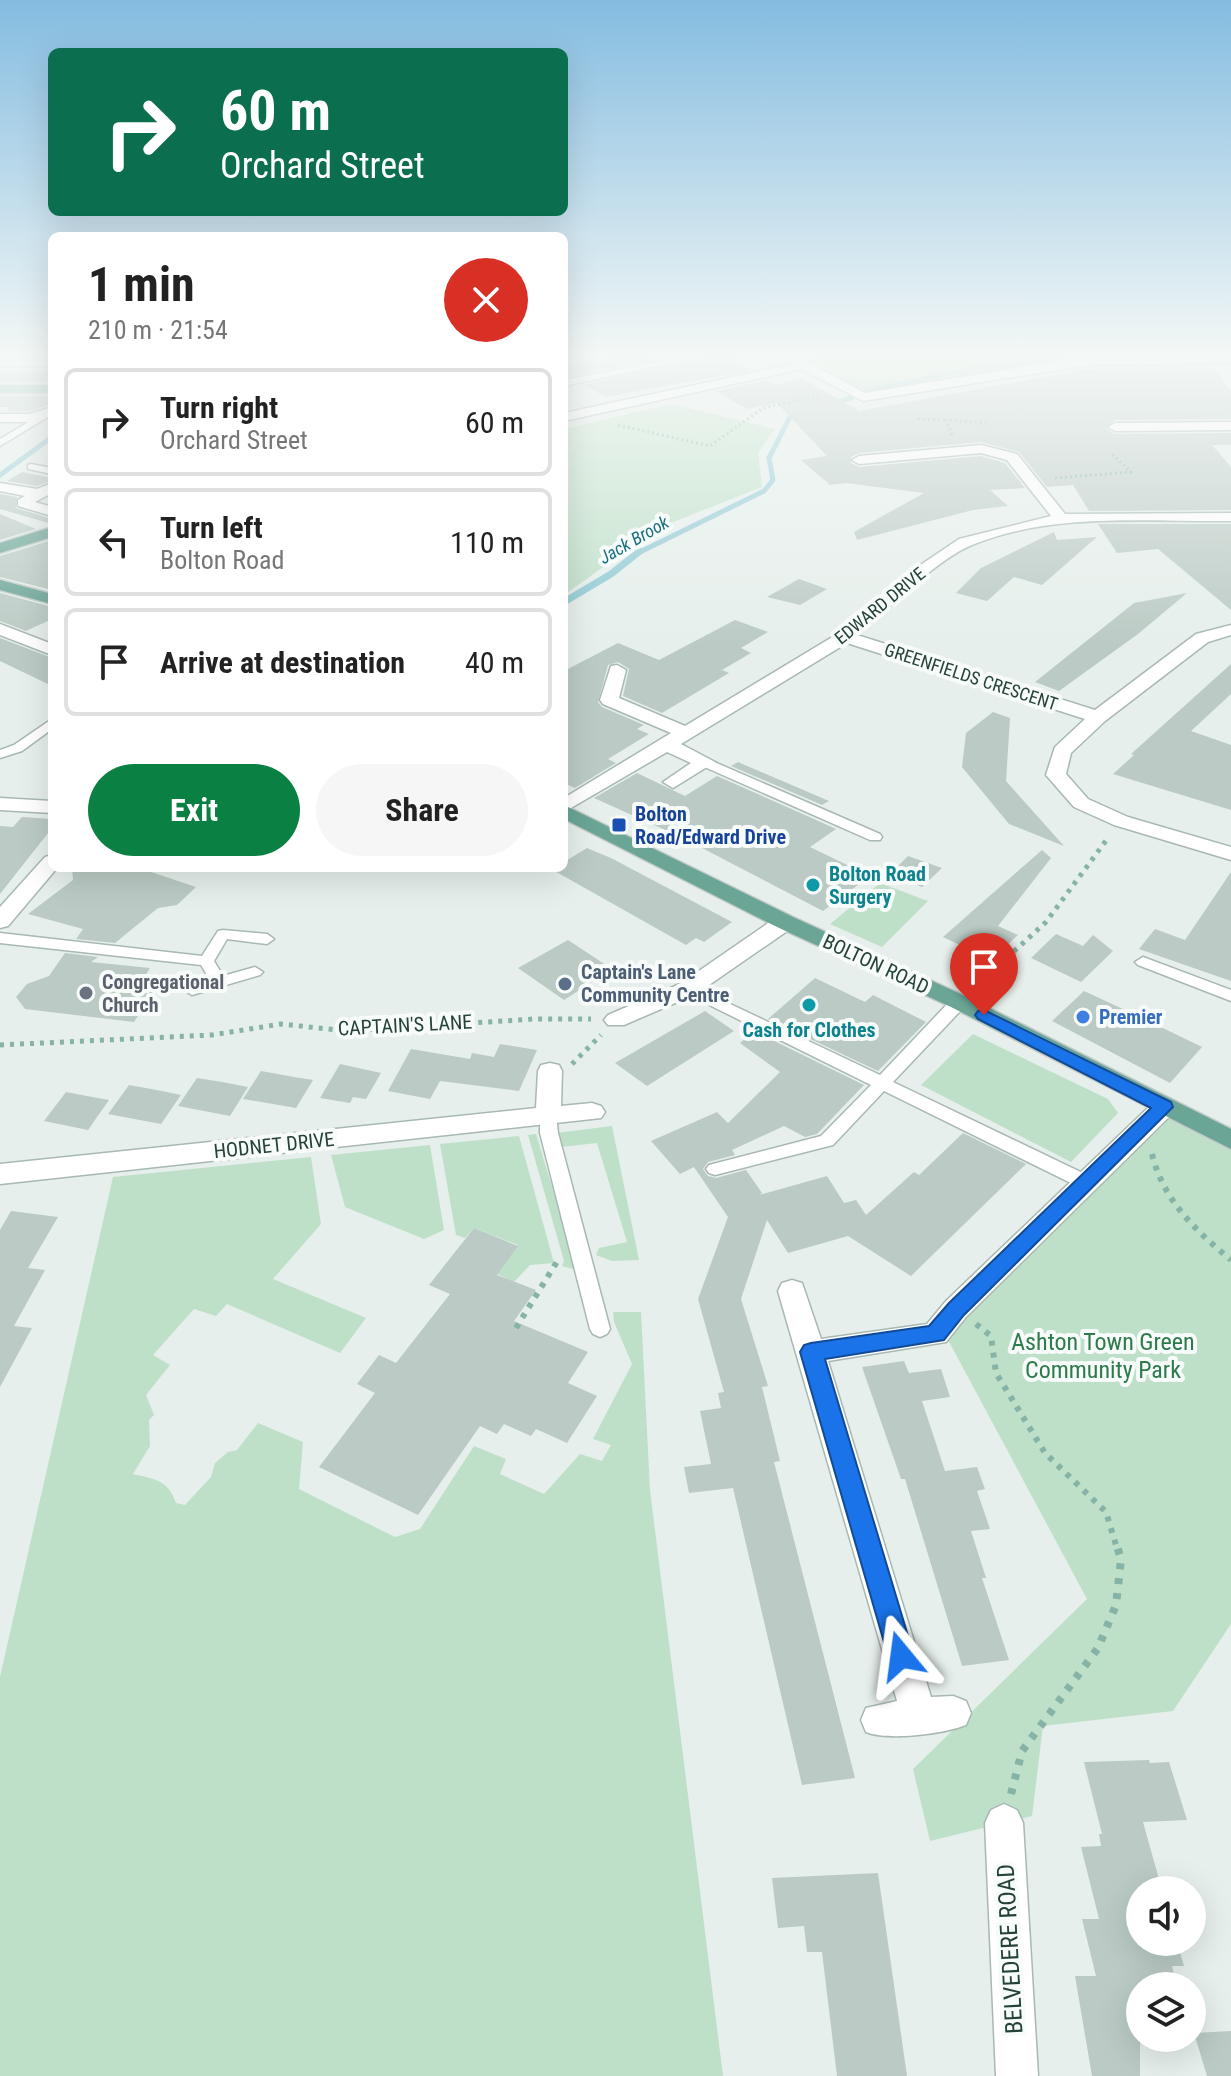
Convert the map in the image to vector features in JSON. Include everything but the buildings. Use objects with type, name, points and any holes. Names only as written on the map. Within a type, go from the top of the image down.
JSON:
[{"type":"main road","points":[[0,550],[46,534]]},
{"type":"main road","points":[[0,585],[48,598]]},
{"type":"main road","name":"BOLTON ROAD","points":[[568,810],[785,922],[959,1002],[1231,1140]]},
{"type":"street","points":[[859,460],[948,452]]},
{"type":"street","points":[[995,452],[1012,457],[1061,519]]},
{"type":"street","points":[[0,487],[45,490]]},
{"type":"street","points":[[45,490],[23,503],[48,511]]},
{"type":"street","name":"EDWARD DRIVE","points":[[568,805],[684,732],[845,637],[928,567],[964,542],[1024,525],[1061,519],[1231,517]]},
{"type":"street","points":[[0,629],[48,648]]},
{"type":"street","points":[[1231,630],[1202,638],[1098,717],[1062,751],[1056,775],[1081,803],[1121,821],[1231,854]]},
{"type":"street","name":"GREENFIELDS CRESCENT","points":[[845,637],[1098,717]]},
{"type":"street","points":[[609,700],[617,670]]},
{"type":"street","points":[[589,704],[609,700],[684,732]]},
{"type":"street","points":[[666,744],[705,762]]},
{"type":"street","points":[[673,782],[705,762]]},
{"type":"street","points":[[0,804],[48,807]]},
{"type":"street","points":[[0,921],[48,866]]},
{"type":"street","points":[[616,1020],[688,989],[785,922]]},
{"type":"street","points":[[548,1116],[550,1071]]},
{"type":"street","points":[[811,1352],[936,1334],[956,1309],[1164,1107]]},
{"type":"street","name":"HODNET DRIVE","points":[[0,1174],[592,1112]]},
{"type":"street","points":[[792,1291],[936,1714],[879,1720]]},
{"type":"street","name":"BELVEDERE ROAD","points":[[1004,1823],[1017,2076]]},
{"type":"lane","points":[[31,467],[48,470]]},
{"type":"lane","points":[[0,754],[18,748],[48,726]]},
{"type":"lane","points":[[705,762],[875,837]]},
{"type":"lane","points":[[206,961],[223,934],[267,939]]},
{"type":"lane","points":[[0,938],[206,961]]},
{"type":"lane","points":[[206,961],[219,982]]},
{"type":"lane","points":[[1143,962],[1231,996]]},
{"type":"lane","points":[[192,990],[255,972]]},
{"type":"lane","points":[[688,989],[884,1081],[1085,1182]]},
{"type":"lane","points":[[715,1169],[827,1141],[959,1002]]},
{"type":"lane","points":[[548,1116],[549,1133],[600,1329]]},
{"type":"path","points":[[1030,479],[1131,472],[1110,452]]},
{"type":"path","points":[[959,1002],[1046,922],[1121,821]]},
{"type":"path","name":"CAPTAIN'S LANE","points":[[0,1045],[212,1035],[281,1024],[347,1031],[534,1019],[616,1020]]},
{"type":"path","points":[[1164,1107],[1152,1157],[1168,1192],[1195,1231],[1231,1260]]},
{"type":"path","points":[[516,1328],[558,1260],[555,1246]]},
{"type":"path","points":[[956,1309],[991,1336],[996,1373],[1045,1453],[1106,1512],[1121,1559],[1116,1605],[1098,1648],[1022,1751],[1004,1823]]},
{"type":"green space","points":[[568,452],[759,452],[762,487],[658,528],[568,592]]},
{"type":"green space","points":[[880,883],[928,901],[882,947],[830,924]]},
{"type":"green space","points":[[973,1034],[1108,1099],[1118,1113],[1071,1162],[921,1085]]},
{"type":"green space","name":"Ashton Town Green Community Park","points":[[1164,1107],[1231,1147],[1231,1624],[1173,1711],[1043,1726],[1032,1816],[930,1841],[913,1769],[1087,1599],[947,1338],[1085,1182]]},
{"type":"green space","points":[[612,1126],[639,1260],[612,1261],[596,1255],[599,1248],[627,1242],[597,1143],[561,1147],[556,1133]]},
{"type":"green space","points":[[536,1134],[577,1270],[562,1266],[564,1261],[528,1135]]},
{"type":"green space","points":[[519,1136],[554,1263],[530,1265],[514,1282],[497,1274],[518,1245],[474,1228],[465,1238],[456,1235],[440,1144]]},
{"type":"green space","points":[[430,1145],[444,1230],[424,1239],[345,1207],[331,1155]]},
{"type":"green space","points":[[311,1157],[321,1224],[273,1279],[366,1318],[340,1353],[227,1304],[216,1316],[194,1309],[153,1355],[170,1365],[146,1395],[154,1415],[149,1420],[150,1446],[133,1474],[160,1482],[169,1489],[176,1503],[185,1505],[211,1477],[215,1463],[228,1452],[237,1450],[258,1423],[303,1442],[299,1489],[395,1537],[420,1529],[474,1446],[506,1459],[500,1474],[544,1494],[580,1454],[602,1461],[611,1445],[593,1439],[632,1364],[614,1322],[613,1312],[641,1312],[650,1490],[723,2076],[0,2076],[0,1677],[113,1177]]},
{"type":"waterway","points":[[0,475],[32,452]]},
{"type":"waterway","name":"Jack Brook","points":[[638,553],[764,491],[773,480],[769,458],[772,452]]},
{"type":"waterway","name":"Jack Brook","points":[[568,600],[611,574],[640,551]]},
{"type":"place","name":"Bolton Road/Edward Drive","points":[[619,825]]},
{"type":"place","name":"Bolton Road Surgery","points":[[813,885]]},
{"type":"place","name":"Captain's Lane Community Centre","points":[[565,984]]},
{"type":"place","name":"Congregational Church","points":[[86,993]]},
{"type":"place","name":"Cash for Clothes","points":[[809,1005]]},
{"type":"place","name":"Premier","points":[[1083,1017]]},
{"type":"route","points":[[901,1656],[811,1352],[936,1334],[956,1309],[1164,1107],[984,1015]]}]
